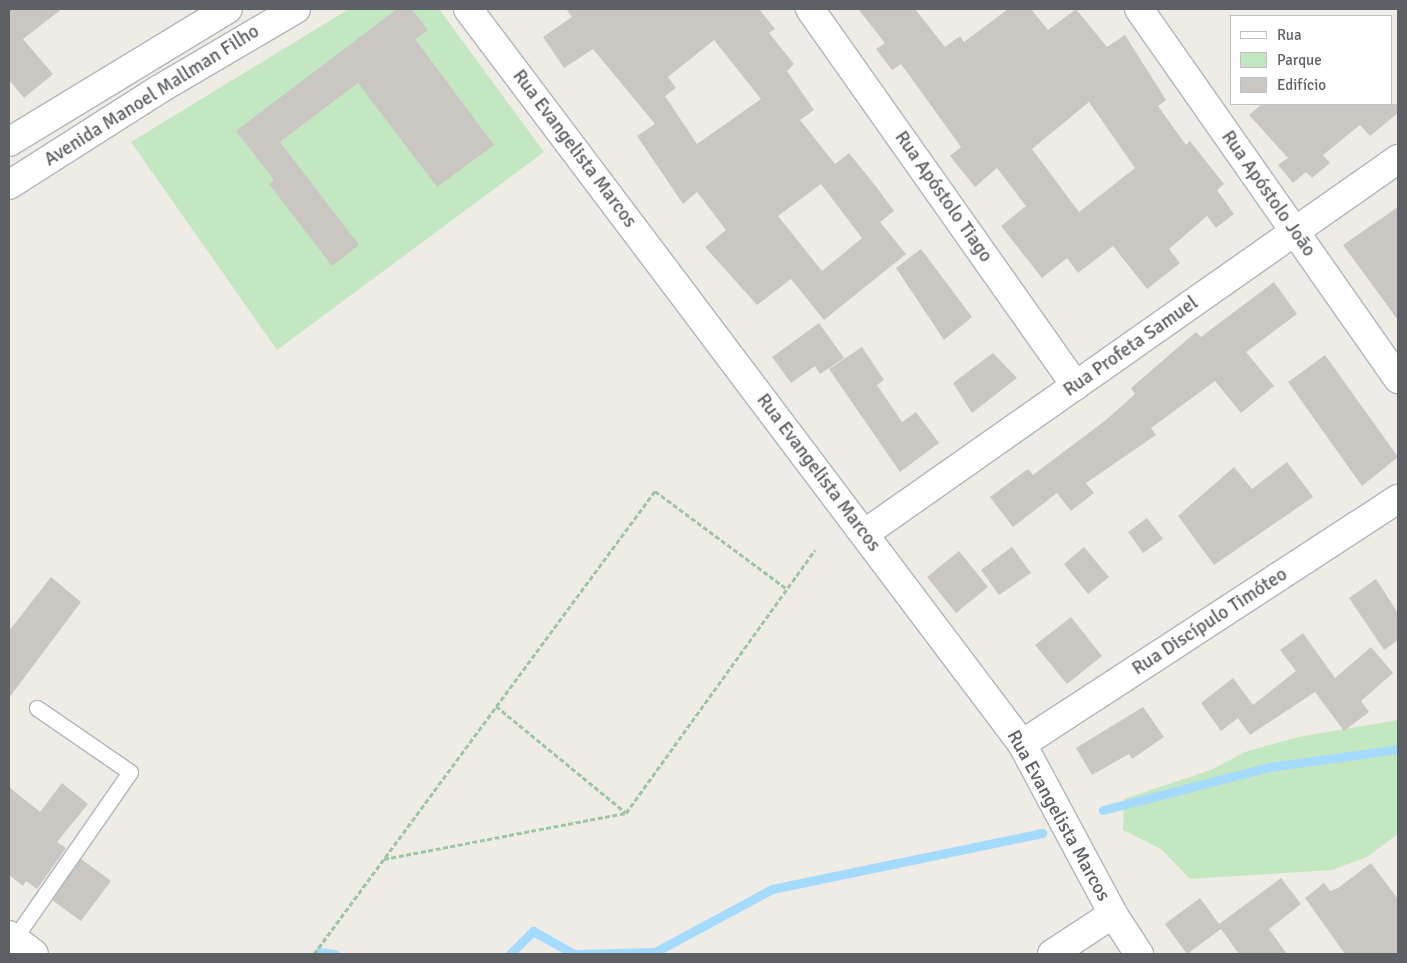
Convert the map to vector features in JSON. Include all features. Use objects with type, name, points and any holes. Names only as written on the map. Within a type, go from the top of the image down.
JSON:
[{"type":"street","name":"Avenida Manoel Mallman Filho","points":[[9,142],[228,9]]},
{"type":"street","name":"Avenida Manoel Mallman Filho","points":[[9,185],[158,90],[296,9]]},
{"type":"street","name":"Rua Evangelista Marcos","points":[[468,9],[1022,744],[1113,914],[1139,954]]},
{"type":"street","name":"Rua Apóstolo Tiago","points":[[810,9],[1076,386]]},
{"type":"street","name":"Rua Apóstolo João","points":[[1139,9],[1398,379]]},
{"type":"street","name":"Rua Profeta Samuel","points":[[864,534],[1398,159]]},
{"type":"street","name":"Rua Discípulo Timóteo","points":[[1022,744],[1398,499]]},
{"type":"street","points":[[1052,954],[1113,914]]},
{"type":"lane","points":[[19,943],[130,772],[37,708]]},
{"type":"path","points":[[314,954],[655,491],[787,589]]},
{"type":"path","points":[[384,859],[626,813],[815,550]]},
{"type":"path","points":[[496,706],[626,813]]},
{"type":"green space","points":[[349,9],[439,9],[544,152],[277,350],[131,142]]},
{"type":"green space","points":[[1398,720],[1398,834],[1367,857],[1332,870],[1190,879],[1161,849],[1123,830],[1124,799],[1211,770],[1245,752],[1298,737]]},
{"type":"building","points":[[9,9],[62,9],[23,39],[53,74],[24,98],[9,80]]},
{"type":"building","points":[[397,9],[412,9],[428,30],[415,39],[494,145],[437,187],[358,83],[280,142],[359,245],[332,266],[269,184],[274,180],[236,131]]},
{"type":"building","points":[[566,9],[759,9],[775,29],[769,33],[794,64],[787,71],[814,110],[800,120],[835,164],[849,153],[878,189],[894,211],[880,222],[906,254],[824,320],[791,279],[757,305],[705,247],[726,230],[697,192],[683,204],[637,136],[655,124],[593,49],[564,68],[543,37],[572,17]],"holes":[[[714,40],[761,99],[697,144],[665,96],[676,88],[668,77]],[[821,184],[862,238],[822,271],[778,216]]]},
{"type":"building","points":[[858,9],[915,9],[945,47],[960,36],[964,42],[1008,9],[1031,9],[1048,30],[1076,9],[1107,47],[1125,35],[1166,100],[1158,106],[1186,145],[1190,141],[1224,184],[1217,190],[1234,214],[1216,228],[1207,216],[1169,249],[1180,263],[1147,289],[1113,246],[1078,273],[1067,258],[1042,278],[1001,226],[1026,206],[997,168],[975,187],[950,156],[961,147],[901,64],[892,70],[876,49],[885,43]],"holes":[[[1089,102],[1135,168],[1079,212],[1032,149]]]},
{"type":"building","points":[[1398,104],[1398,113],[1370,136],[1360,125],[1323,155],[1330,163],[1312,178],[1306,172],[1293,183],[1278,165],[1288,158],[1249,115],[1261,105]]},
{"type":"building","points":[[1398,207],[1398,320],[1343,245]]},
{"type":"building","points":[[921,249],[972,317],[944,340],[896,268]]},
{"type":"building","points":[[1274,282],[1297,314],[1246,352],[1274,386],[1241,413],[1215,381],[1151,428],[1156,435],[1086,483],[1094,493],[1071,511],[1057,493],[1013,527],[990,497],[1028,469],[1033,475],[1106,420],[1135,394],[1131,388],[1196,332],[1201,337]]},
{"type":"building","points":[[819,323],[844,358],[820,374],[815,366],[791,383],[772,357]]},
{"type":"building","points":[[862,347],[884,380],[877,385],[902,422],[916,412],[939,443],[900,472],[829,369]]},
{"type":"building","points":[[993,353],[1017,378],[972,413],[953,383]]},
{"type":"building","points":[[1325,355],[1398,457],[1362,486],[1288,382]]},
{"type":"building","points":[[1287,462],[1313,497],[1214,565],[1178,516],[1234,467],[1252,489]]},
{"type":"building","points":[[1147,518],[1163,539],[1143,553],[1128,532]]},
{"type":"building","points":[[1012,547],[1031,573],[999,595],[981,570]]},
{"type":"building","points":[[1084,547],[1109,577],[1088,594],[1064,564]]},
{"type":"building","points":[[959,551],[988,587],[956,613],[927,577]]},
{"type":"building","points":[[51,577],[81,602],[9,698],[9,631]]},
{"type":"building","points":[[1376,579],[1398,613],[1398,640],[1384,650],[1349,598]]},
{"type":"building","points":[[1071,617],[1102,656],[1067,684],[1035,645]]},
{"type":"building","points":[[1303,633],[1335,678],[1371,647],[1393,673],[1361,701],[1369,712],[1344,731],[1315,692],[1250,735],[1238,718],[1221,731],[1201,703],[1233,678],[1253,705],[1296,671],[1280,650]]},
{"type":"building","points":[[1143,707],[1164,737],[1132,759],[1129,754],[1092,775],[1076,748]]},
{"type":"building","points":[[62,783],[88,804],[57,842],[66,848],[37,889],[26,881],[23,886],[9,875],[9,787],[40,812]]},
{"type":"building","points":[[81,859],[111,881],[81,921],[52,900]]},
{"type":"building","points":[[1371,863],[1398,899],[1398,954],[1345,954],[1305,898],[1324,883],[1330,891],[1338,888]]},
{"type":"building","points":[[1281,878],[1301,904],[1269,929],[1287,954],[1239,954],[1221,929],[1187,954],[1165,924],[1200,898],[1219,924]]},
{"type":"waterway","points":[[1103,810],[1269,767],[1398,749]]},
{"type":"waterway","points":[[510,954],[533,931],[574,954],[655,952],[772,889],[1042,833]]},
{"type":"waterway","points":[[319,952],[335,954]]}]
